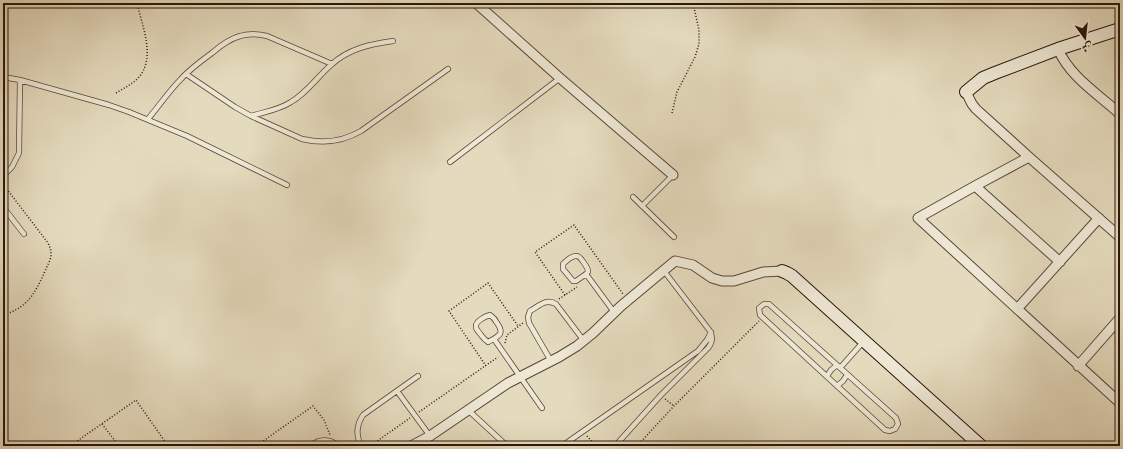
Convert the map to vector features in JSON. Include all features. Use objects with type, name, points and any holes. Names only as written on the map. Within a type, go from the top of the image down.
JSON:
[{"type":"street","points":[[476,3],[560,78],[673,175]]},
{"type":"street","points":[[1120,29],[1058,49],[989,75],[966,92],[976,109],[1120,237]]},
{"type":"street","points":[[1058,49],[1065,62],[1075,75],[1120,114]]},
{"type":"street","points":[[1029,157],[918,218],[1120,403]]},
{"type":"street","points":[[975,186],[1060,262]]},
{"type":"street","points":[[1017,309],[1099,218]]},
{"type":"street","points":[[411,446],[430,436],[502,386],[568,352],[584,341],[614,312],[664,271],[676,262],[681,262],[698,268],[712,278],[722,281],[739,279],[763,272],[788,272],[981,446]]},
{"type":"street","points":[[1078,366],[1120,318]]},
{"type":"lane","points":[[148,119],[186,74],[230,40],[239,36],[258,34],[267,36],[332,64]]},
{"type":"lane","points":[[250,116],[276,109],[290,103],[302,94],[332,64],[353,50],[365,46],[393,41]]},
{"type":"lane","points":[[186,74],[250,116],[302,139],[326,142],[340,140],[361,131],[448,69]]},
{"type":"lane","points":[[3,76],[109,104],[187,136],[287,184]]},
{"type":"lane","points":[[450,162],[560,78]]},
{"type":"lane","points":[[3,176],[12,167],[19,153],[20,80]]},
{"type":"lane","points":[[642,206],[673,175]]},
{"type":"lane","points":[[633,197],[674,237]]},
{"type":"lane","points":[[3,208],[24,234]]},
{"type":"lane","points":[[588,277],[573,281],[563,269],[563,264],[574,256],[578,256],[588,269],[588,277],[614,312]]},
{"type":"lane","points":[[615,446],[710,345],[712,339],[711,332],[664,271]]},
{"type":"lane","points":[[552,361],[528,320],[530,311],[544,302],[547,301],[556,304],[584,341]]},
{"type":"lane","points":[[769,304],[838,367],[896,418],[898,424],[896,429],[890,431],[885,430],[763,317],[759,313],[760,306],[769,304]]},
{"type":"lane","points":[[487,316],[492,316],[501,328],[501,333],[494,339],[486,341],[476,327],[477,323],[487,316]]},
{"type":"lane","points":[[562,446],[698,350],[707,340],[711,332]]},
{"type":"lane","points":[[494,339],[542,408]]},
{"type":"lane","points":[[827,376],[831,370],[838,367],[864,340]]},
{"type":"lane","points":[[837,386],[847,375]]},
{"type":"lane","points":[[361,446],[357,434],[357,428],[363,415],[418,376]]},
{"type":"lane","points":[[397,391],[430,436]]},
{"type":"lane","points":[[468,410],[507,446]]},
{"type":"lane","points":[[310,446],[320,440],[328,440],[339,446]]},
{"type":"path","points":[[116,93],[137,78],[146,66],[148,58],[147,44],[137,3]]},
{"type":"path","points":[[672,113],[677,92],[698,51],[700,37],[693,3]]},
{"type":"path","points":[[3,184],[48,244],[51,256],[29,299],[16,310],[3,315]]},
{"type":"path","points":[[554,303],[588,277]]},
{"type":"path","points":[[637,446],[674,406],[763,317]]},
{"type":"path","points":[[370,446],[508,351],[505,344],[507,335],[528,320]]},
{"type":"path","points":[[661,396],[674,406]]},
{"type":"path","points":[[70,446],[136,400],[168,446]]},
{"type":"path","points":[[256,446],[313,406],[324,420],[333,442]]},
{"type":"path","points":[[102,424],[116,442]]},
{"type":"path","points":[[583,431],[596,446]]}]
